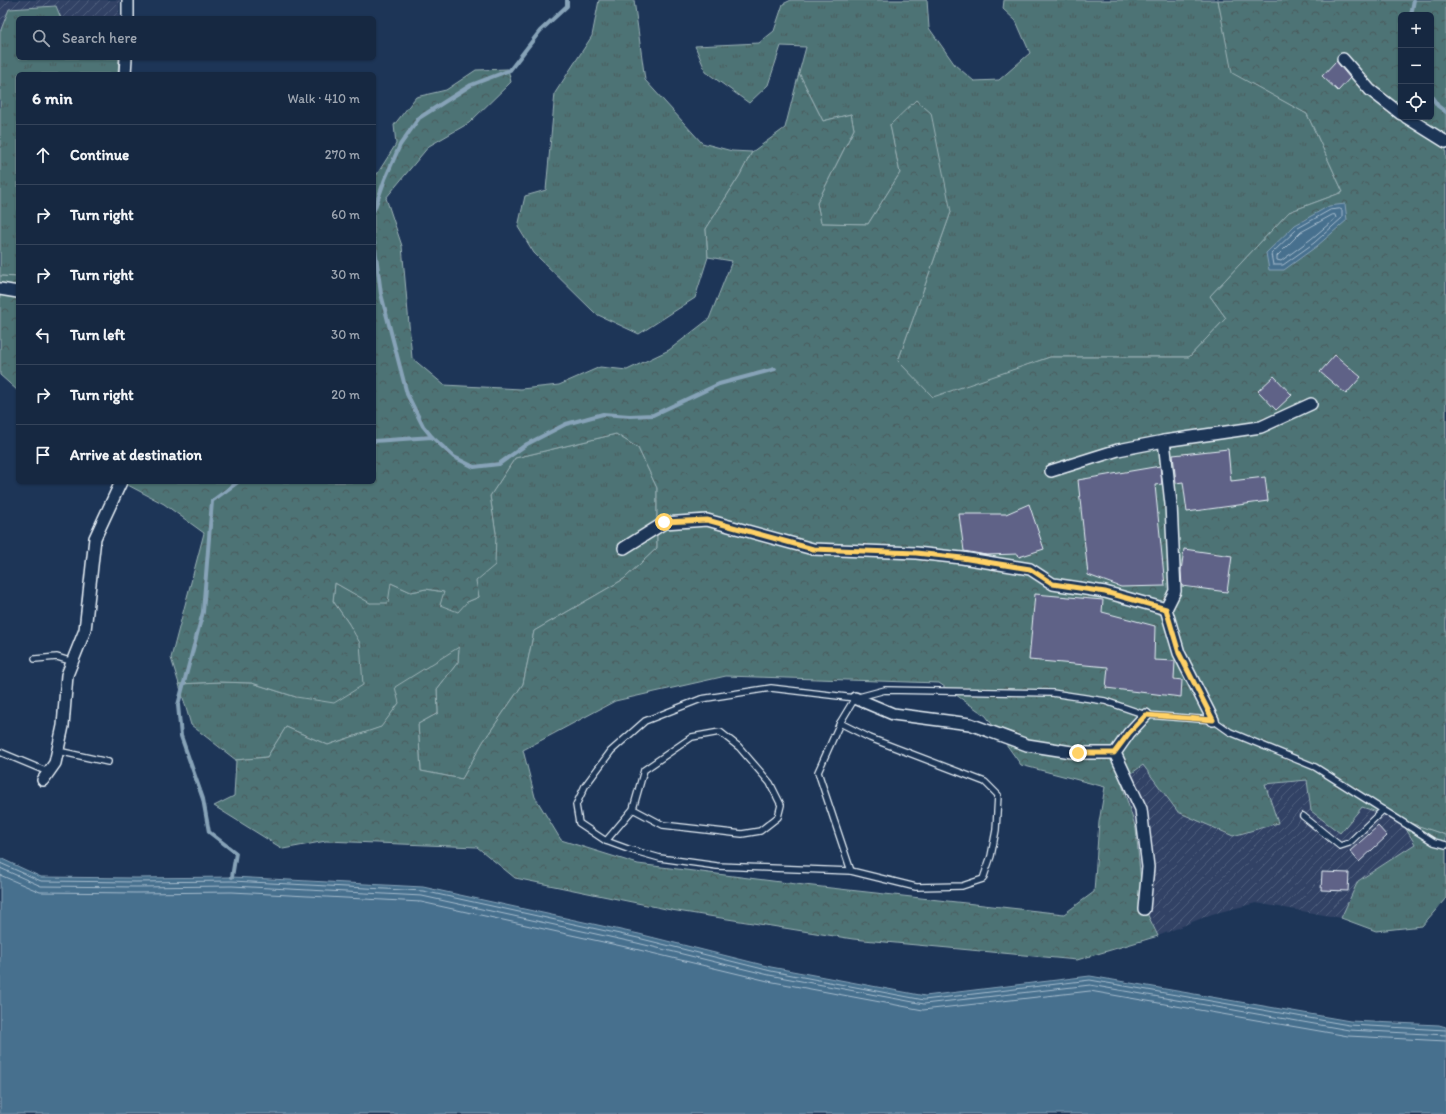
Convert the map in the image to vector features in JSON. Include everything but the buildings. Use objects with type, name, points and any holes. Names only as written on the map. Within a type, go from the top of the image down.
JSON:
[{"type":"street","points":[[128,0],[128,16]]},
{"type":"street","points":[[1343,59],[1370,90],[1398,112]]},
{"type":"street","points":[[125,72],[126,60]]},
{"type":"street","points":[[1411,120],[1446,142]]},
{"type":"street","points":[[0,289],[16,292]]},
{"type":"street","points":[[1051,471],[1118,450],[1164,440],[1261,427],[1311,404]]},
{"type":"street","points":[[1164,440],[1170,504],[1175,591],[1166,609],[1179,653],[1213,720]]},
{"type":"street","points":[[46,776],[55,763],[63,726],[67,675],[85,630],[95,538],[119,484]]},
{"type":"street","points":[[624,548],[664,522],[707,520],[813,549],[916,553],[962,558],[1030,569],[1053,584],[1105,592],[1166,609]]},
{"type":"street","points":[[856,698],[892,714],[970,724],[1027,745],[1078,753],[1114,753]]},
{"type":"street","points":[[1114,753],[1129,733],[1146,715]]},
{"type":"street","points":[[1114,753],[1141,809],[1148,867],[1144,909]]},
{"type":"lane","points":[[35,659],[57,657],[73,662]]},
{"type":"lane","points":[[840,723],[870,738],[985,782],[998,795],[996,830],[991,856],[982,879],[962,886],[916,887],[851,871],[717,866],[660,858],[606,841],[579,823],[576,805],[585,786],[611,751],[645,721],[701,699],[771,688],[856,698],[885,690],[1052,693],[1105,701],[1146,715],[1213,720],[1230,732],[1315,767],[1434,842],[1446,846]]},
{"type":"lane","points":[[851,871],[818,772],[840,723],[856,698]]},
{"type":"lane","points":[[606,841],[634,809],[644,770],[692,737],[720,732],[739,747],[770,783],[782,805],[778,817],[760,831],[742,834],[663,825],[634,809]]},
{"type":"lane","points":[[58,750],[108,762]]},
{"type":"lane","points":[[0,752],[46,776]]},
{"type":"lane","points":[[1303,816],[1340,846],[1348,843],[1383,810]]},
{"type":"shaded area","points":[[0,0],[120,0],[119,16],[60,16],[56,6],[9,9],[0,32]]},
{"type":"shaded area","points":[[1143,765],[1178,812],[1265,784],[1308,780],[1311,811],[1340,833],[1362,807],[1400,819],[1415,844],[1358,881],[1341,918],[1256,903],[1212,914],[1158,936],[1143,905],[1120,781]]},
{"type":"green space","points":[[599,0],[634,0],[645,80],[702,143],[732,151],[752,152],[740,175],[706,229],[708,257],[695,298],[639,334],[596,314],[534,253],[518,227],[525,196],[546,190],[555,93],[592,36]]},
{"type":"green space","points":[[791,0],[927,0],[929,28],[955,65],[974,81],[999,80],[1030,53],[1016,21],[1003,9],[1004,0],[1218,0],[1233,73],[1307,114],[1343,192],[1289,212],[1210,296],[1226,318],[1189,357],[1050,357],[933,398],[898,361],[951,212],[890,124],[900,173],[868,224],[821,223],[817,203],[854,129],[851,114],[823,121],[799,73],[806,47],[781,46],[768,85],[749,103],[706,72],[695,46],[759,43],[774,31],[783,4]]},
{"type":"green space","points":[[1218,0],[1446,0],[1446,835],[1362,807],[1340,833],[1311,811],[1307,780],[1265,784],[1278,823],[1233,836],[1178,812],[1143,765],[1121,781],[1136,829],[1143,905],[1158,936],[1077,960],[853,939],[671,910],[515,878],[477,847],[326,841],[283,849],[214,806],[234,796],[236,760],[267,757],[286,727],[328,745],[381,727],[399,703],[395,687],[459,647],[458,662],[437,689],[438,713],[418,724],[421,771],[462,779],[483,742],[523,684],[534,631],[624,579],[657,548],[657,488],[638,448],[616,434],[515,458],[490,496],[496,533],[495,565],[476,581],[479,597],[467,602],[458,612],[440,605],[444,592],[426,589],[411,592],[391,583],[388,603],[370,603],[335,583],[333,601],[360,643],[363,685],[334,703],[296,697],[252,683],[219,682],[179,684],[171,658],[204,533],[164,504],[126,484],[376,484],[376,176],[396,144],[394,125],[416,97],[446,90],[476,70],[508,69],[511,82],[469,123],[429,146],[386,198],[402,246],[412,358],[444,385],[521,389],[559,385],[600,367],[627,370],[669,350],[709,319],[732,261],[708,257],[706,229],[740,175],[752,152],[785,128],[799,73],[823,121],[851,114],[854,129],[817,203],[821,223],[868,224],[900,173],[890,125],[916,100],[931,113],[951,212],[898,361],[933,397],[1050,357],[1189,357],[1226,318],[1210,296],[1289,212],[1343,192],[1307,114],[1232,73]],"holes":[[[726,676],[939,683],[986,716],[1021,765],[1105,787],[1099,822],[1094,892],[1064,914],[804,885],[638,864],[561,840],[535,797],[523,750],[615,701]]]},
{"type":"green space","points":[[56,6],[60,16],[16,16],[16,60],[119,60],[118,72],[16,72],[16,277],[0,276],[0,32],[9,9]]},
{"type":"green space","points":[[0,276],[16,277],[16,389],[0,375]]},
{"type":"green space","points":[[616,434],[638,448],[657,488],[657,548],[624,579],[534,631],[523,684],[483,742],[462,779],[421,771],[418,724],[438,713],[437,689],[458,662],[459,647],[399,703],[382,727],[328,745],[286,727],[267,757],[236,760],[191,725],[179,684],[219,682],[252,683],[296,697],[349,624],[333,601],[335,583],[371,603],[391,583],[411,592],[426,589],[444,592],[467,602],[479,597],[475,581],[496,533],[490,496],[515,458]]},
{"type":"green space","points":[[1400,819],[1446,835],[1446,898],[1422,926],[1376,931],[1341,918],[1358,881],[1415,844]]},
{"type":"water","points":[[1345,204],[1347,220],[1317,246],[1284,270],[1269,270],[1266,253],[1295,225],[1329,206]]},
{"type":"water","points":[[0,858],[41,877],[232,877],[423,887],[639,934],[771,967],[925,996],[1090,976],[1350,1021],[1439,1025],[1446,1027],[1446,1114],[0,1114]]},
{"type":"waterway","points":[[376,204],[400,145],[419,118],[471,85],[510,70],[540,31],[567,6],[567,0]]},
{"type":"waterway","points":[[1412,12],[1414,0]]},
{"type":"waterway","points":[[1434,100],[1438,106],[1446,112]]},
{"type":"waterway","points":[[376,255],[381,294],[407,394],[423,426],[432,437]]},
{"type":"waterway","points":[[376,441],[432,437],[454,457],[474,467],[499,464],[527,444],[566,424],[603,414],[630,416],[653,415],[719,384],[775,369]]},
{"type":"waterway","points":[[232,877],[236,853],[209,832],[203,799],[181,736],[178,705],[203,612],[212,501],[235,484]]},
{"type":"route","points":[[664,522],[707,520],[813,549],[916,553],[962,558],[1030,569],[1053,584],[1105,592],[1166,609],[1179,653],[1213,720],[1146,715],[1129,733],[1114,753],[1078,753]]}]
